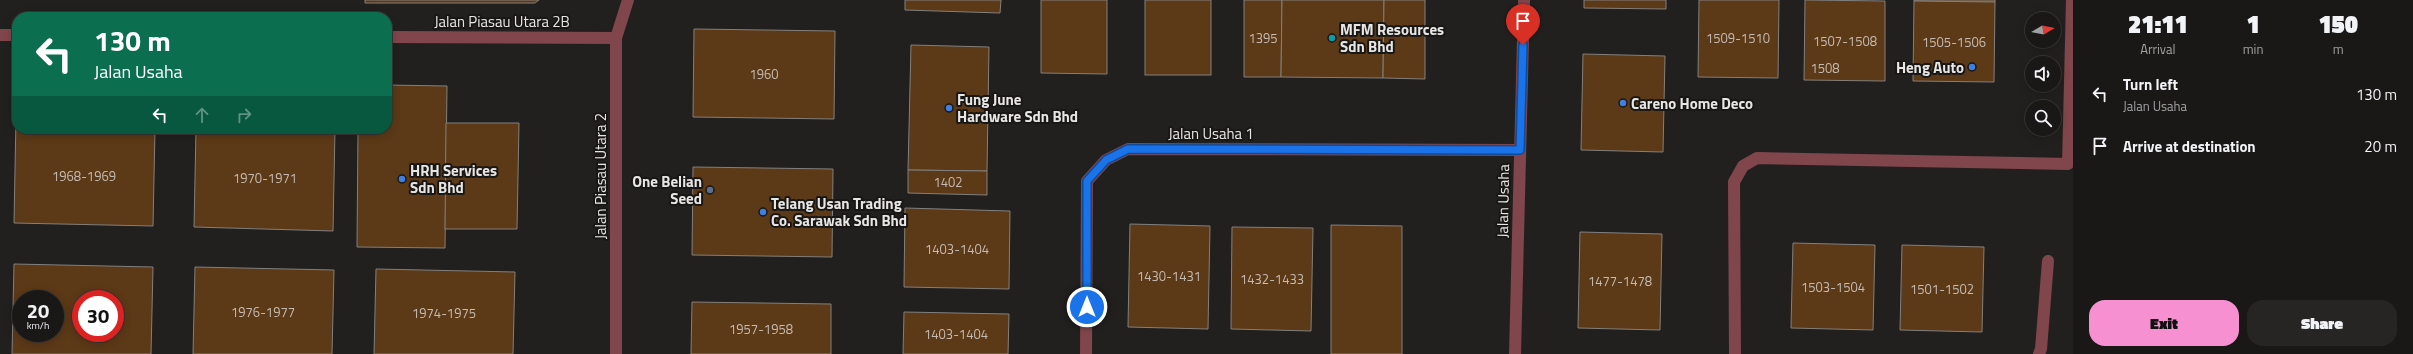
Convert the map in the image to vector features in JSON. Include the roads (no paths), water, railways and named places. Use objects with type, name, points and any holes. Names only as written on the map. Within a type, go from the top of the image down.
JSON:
[{"type":"street","name":"Jalan Piasau Utara 2","points":[[616,354],[616,38],[628,0]]},
{"type":"street","name":"Jalan Usaha","points":[[1516,354],[1524,0]]},
{"type":"street","points":[[1735,354],[1734,182],[1742,166],[1757,158],[2070,164],[2072,0]]},
{"type":"street","points":[[0,35],[12,35]]},
{"type":"street","name":"Jalan Piasau Utara 2B","points":[[392,37],[616,38]]},
{"type":"street","name":"Jalan Usaha 1","points":[[1086,354],[1087,181],[1106,160],[1128,149],[1520,150]]},
{"type":"street","points":[[2039,354],[2041,349],[2048,261]]},
{"type":"place","name":"MFM Resources Sdn Bhd","points":[[1332,38]]},
{"type":"place","name":"Heng Auto","points":[[1972,67]]},
{"type":"place","name":"Careno Home Deco","points":[[1623,103]]},
{"type":"place","name":"Fung June Hardware Sdn Bhd","points":[[949,108]]},
{"type":"place","name":"HRH Services Sdn Bhd","points":[[402,179]]},
{"type":"place","name":"One Belian Seed","points":[[710,190]]},
{"type":"place","name":"Telang Usan Trading Co. Sarawak Sdn Bhd","points":[[763,212]]}]
